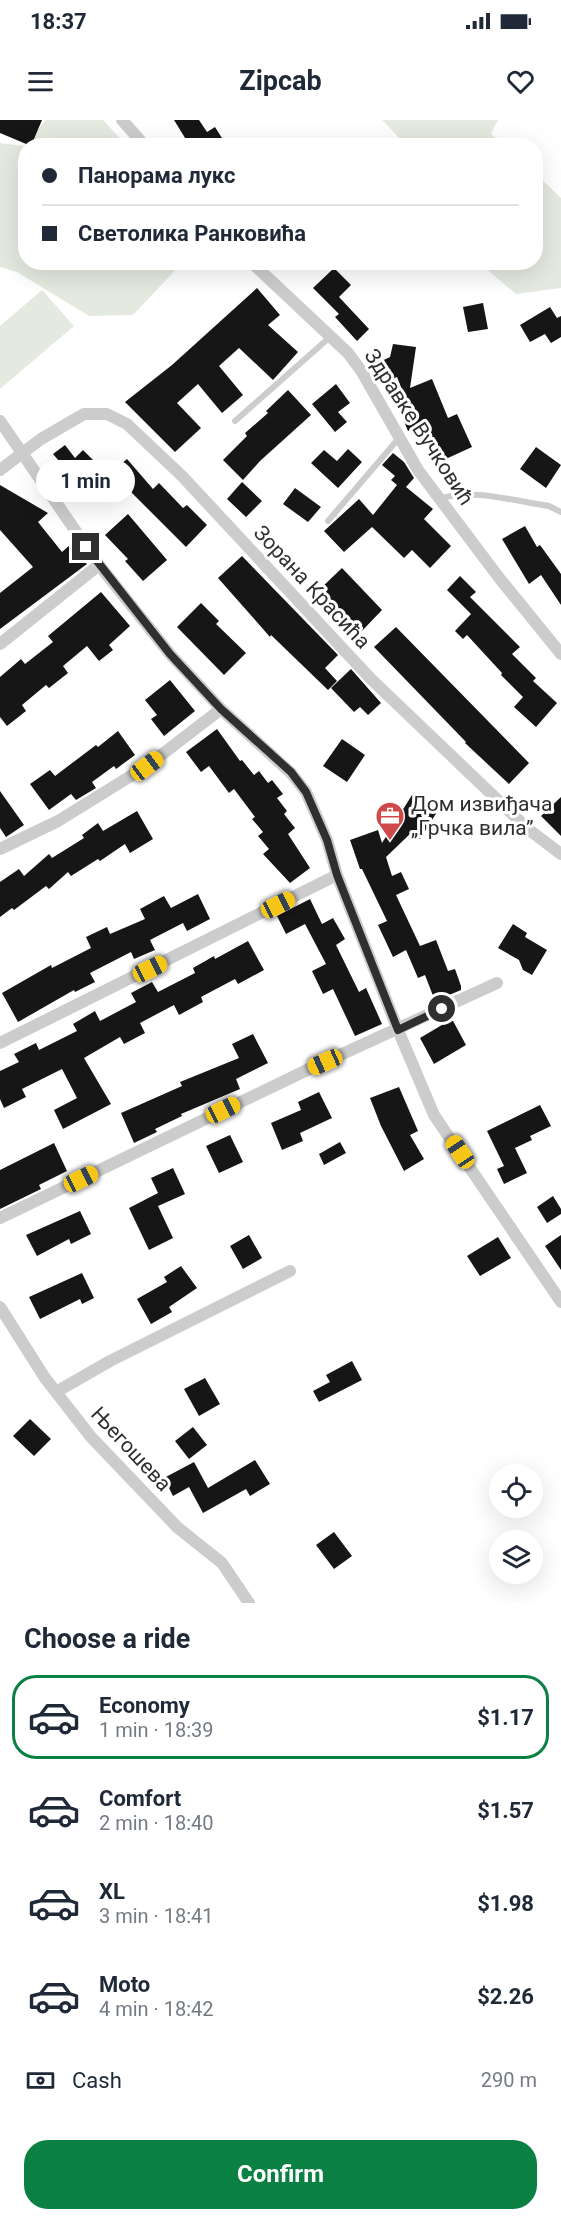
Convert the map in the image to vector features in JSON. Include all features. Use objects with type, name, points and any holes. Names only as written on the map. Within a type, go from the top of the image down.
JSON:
[{"type":"street","points":[[122,120],[138,138]]},
{"type":"street","name":"Здравке Вучковић","points":[[259,270],[330,337],[362,372],[418,470],[500,579],[561,654]]},
{"type":"street","name":"Зорана Красића","points":[[0,470],[21,453],[84,414],[106,414],[127,424],[182,476],[371,679],[528,829],[561,854]]},
{"type":"street","points":[[0,421],[99,566],[170,654],[221,709],[278,759],[306,792],[327,840],[337,875],[398,1030],[434,1115],[561,1302]]},
{"type":"street","points":[[0,644],[99,566]]},
{"type":"street","points":[[0,849],[58,821],[147,766],[221,709]]},
{"type":"street","points":[[0,1043],[337,875]]},
{"type":"street","points":[[0,1218],[304,1071],[497,983]]},
{"type":"street","points":[[56,1392],[110,1361],[290,1271]]},
{"type":"street","name":"Његошева","points":[[0,1306],[56,1392],[91,1437],[177,1527],[222,1563],[249,1603]]},
{"type":"lane","points":[[235,421],[330,337]]},
{"type":"lane","points":[[328,521],[399,438]]},
{"type":"lane","points":[[441,499],[448,496],[467,495],[549,506],[561,512]]},
{"type":"shaded area","points":[[46,120],[103,120],[120,138],[31,138]]},
{"type":"shaded area","points":[[382,120],[498,120],[491,134],[496,138],[399,138]]},
{"type":"shaded area","points":[[0,143],[18,145],[18,270],[175,270],[133,315],[89,316],[17,272],[0,267]]},
{"type":"shaded area","points":[[543,181],[561,198],[561,288],[516,294],[487,270],[543,270]]},
{"type":"shaded area","points":[[42,290],[74,326],[0,389],[0,326]]},
{"type":"building","points":[[0,120],[42,120],[34,138],[18,138],[18,141],[0,133]]},
{"type":"building","points":[[174,120],[199,120],[207,132],[215,127],[222,138],[185,138]]},
{"type":"building","points":[[332,270],[336,270],[351,285],[339,297],[369,329],[357,341],[335,317],[339,314],[313,288]]},
{"type":"building","points":[[257,288],[280,315],[268,325],[298,352],[273,380],[239,348],[219,366],[243,395],[222,413],[198,384],[177,403],[201,428],[175,452],[125,402],[172,365]]},
{"type":"building","points":[[483,303],[488,329],[468,332],[463,307]]},
{"type":"building","points":[[550,307],[557,318],[561,316],[561,337],[551,343],[545,334],[530,342],[520,325]]},
{"type":"building","points":[[393,344],[416,347],[410,388],[432,379],[448,418],[457,414],[472,447],[437,463],[420,426],[408,431],[403,419],[412,415],[397,377],[383,383],[375,364],[390,357]]},
{"type":"building","points":[[336,384],[350,403],[338,412],[347,422],[335,432],[312,404]]},
{"type":"building","points":[[288,390],[311,415],[260,461],[243,480],[223,460],[247,436],[245,433],[268,413],[266,411]]},
{"type":"building","points":[[65,445],[75,458],[83,450],[102,469],[79,494],[59,474],[65,468],[53,454]]},
{"type":"building","points":[[536,447],[561,465],[546,488],[520,469]]},
{"type":"building","points":[[348,449],[362,462],[338,488],[311,463],[324,450],[337,461]]},
{"type":"building","points":[[393,453],[404,462],[414,478],[406,487],[433,509],[424,519],[451,546],[430,568],[412,550],[404,558],[372,527],[344,552],[324,531],[359,499],[373,515],[397,485],[391,480],[395,476],[382,465]]},
{"type":"building","points":[[127,459],[153,489],[159,483],[183,508],[187,505],[207,525],[186,547],[126,487],[116,497],[101,481]]},
{"type":"building","points":[[242,482],[262,501],[246,517],[227,499]]},
{"type":"building","points":[[0,485],[48,513],[38,522],[62,552],[71,544],[87,564],[0,629],[0,593],[33,567],[0,530]]},
{"type":"building","points":[[295,488],[321,507],[308,522],[283,504]]},
{"type":"building","points":[[128,514],[167,560],[143,581],[125,561],[128,559],[105,535]]},
{"type":"building","points":[[525,526],[537,547],[540,545],[561,574],[561,605],[541,575],[529,584],[502,539]]},
{"type":"building","points":[[242,556],[338,655],[325,668],[337,681],[328,690],[271,635],[270,637],[218,578]]},
{"type":"building","points":[[342,568],[382,610],[360,633],[319,590]]},
{"type":"building","points":[[460,576],[476,592],[470,597],[520,647],[512,654],[536,678],[533,681],[557,703],[536,727],[514,707],[523,697],[467,635],[463,639],[455,631],[471,614],[447,590]]},
{"type":"building","points":[[101,592],[130,626],[109,645],[113,650],[99,661],[87,646],[63,666],[68,673],[49,688],[46,685],[22,705],[26,711],[7,726],[0,717],[0,677],[21,659],[25,664],[53,642],[48,636]]},
{"type":"building","points":[[201,603],[219,621],[216,624],[246,653],[224,675],[177,627]]},
{"type":"building","points":[[396,627],[529,763],[509,784],[465,743],[374,647]]},
{"type":"building","points":[[351,669],[381,703],[368,715],[360,707],[354,712],[331,688]]},
{"type":"building","points":[[170,680],[195,711],[164,736],[151,719],[157,715],[145,700]]},
{"type":"building","points":[[217,729],[240,761],[242,760],[254,775],[259,771],[268,783],[272,780],[283,794],[277,798],[287,811],[284,814],[295,828],[288,834],[310,868],[290,883],[263,854],[269,849],[258,836],[263,832],[252,819],[255,817],[234,789],[229,793],[209,766],[201,772],[186,752]]},
{"type":"building","points":[[118,731],[135,755],[116,769],[114,766],[92,782],[96,788],[76,800],[71,794],[49,810],[30,784],[50,770],[55,776]]},
{"type":"building","points":[[342,739],[365,755],[347,782],[323,766]]},
{"type":"building","points":[[0,791],[24,825],[6,837],[0,828]]},
{"type":"building","points":[[412,795],[437,812],[420,839],[411,833],[386,857],[392,876],[401,872],[409,889],[396,895],[420,946],[436,940],[448,971],[455,969],[461,986],[461,990],[435,1001],[425,975],[418,978],[406,950],[393,957],[378,925],[387,921],[360,869],[350,840],[378,830],[382,843]]},
{"type":"building","points":[[561,797],[561,836],[541,816]]},
{"type":"building","points":[[137,811],[153,839],[130,853],[125,844],[100,861],[98,859],[71,876],[68,872],[49,889],[46,886],[14,910],[12,908],[0,917],[0,882],[19,869],[24,876],[49,854],[52,858],[84,838],[82,835],[98,823],[103,831]]},
{"type":"building","points":[[198,894],[210,919],[187,931],[183,923],[150,940],[155,950],[134,959],[131,952],[90,973],[95,982],[75,992],[74,990],[18,1022],[2,993],[51,965],[52,968],[91,948],[86,937],[107,927],[110,934],[145,919],[140,909],[164,896],[171,908]]},
{"type":"building","points":[[310,899],[322,924],[333,918],[345,939],[336,945],[359,992],[366,988],[382,1024],[355,1036],[333,989],[323,994],[312,971],[326,964],[305,924],[286,934],[277,916]]},
{"type":"building","points":[[513,924],[527,933],[525,937],[547,950],[532,975],[523,970],[519,960],[498,948]]},
{"type":"building","points":[[248,941],[264,970],[238,984],[235,979],[201,997],[203,1002],[179,1015],[174,1005],[140,1023],[145,1033],[124,1044],[120,1037],[84,1058],[111,1104],[63,1129],[54,1110],[77,1098],[62,1069],[22,1089],[26,1097],[4,1108],[0,1099],[0,1071],[19,1062],[14,1054],[36,1043],[39,1050],[77,1031],[73,1024],[95,1011],[100,1021],[136,1002],[131,993],[152,982],[158,992],[195,973],[193,968],[214,956],[215,959]]},
{"type":"building","points":[[452,1019],[466,1045],[434,1064],[420,1038]]},
{"type":"building","points":[[253,1034],[268,1063],[236,1079],[240,1089],[181,1114],[182,1116],[155,1129],[157,1132],[134,1143],[121,1113],[182,1086],[180,1082],[239,1058],[232,1044]]},
{"type":"building","points":[[399,1087],[418,1131],[410,1135],[424,1159],[404,1171],[381,1126],[370,1098]]},
{"type":"building","points":[[319,1092],[332,1118],[300,1133],[303,1141],[282,1150],[271,1123],[301,1110],[298,1102]]},
{"type":"building","points":[[540,1105],[551,1126],[530,1136],[532,1140],[515,1148],[527,1173],[504,1184],[497,1169],[504,1166],[487,1131]]},
{"type":"building","points":[[230,1135],[243,1162],[219,1173],[206,1146]]},
{"type":"building","points":[[340,1142],[346,1153],[324,1165],[319,1154]]},
{"type":"building","points":[[54,1143],[67,1171],[39,1185],[41,1189],[0,1209],[0,1170]]},
{"type":"building","points":[[173,1168],[185,1194],[158,1206],[173,1238],[149,1250],[129,1208],[158,1193],[151,1178]]},
{"type":"building","points":[[553,1196],[561,1209],[561,1214],[547,1223],[537,1207]]},
{"type":"building","points":[[80,1211],[91,1234],[71,1244],[69,1239],[37,1256],[26,1235]]},
{"type":"building","points":[[249,1235],[262,1258],[243,1269],[230,1246]]},
{"type":"building","points":[[561,1235],[561,1270],[545,1246]]},
{"type":"building","points":[[498,1237],[511,1258],[480,1276],[467,1256]]},
{"type":"building","points":[[181,1266],[197,1288],[169,1307],[172,1312],[151,1324],[137,1299],[167,1282],[164,1277]]},
{"type":"building","points":[[82,1273],[94,1298],[82,1304],[80,1299],[40,1319],[29,1297]]},
{"type":"building","points":[[352,1361],[362,1380],[319,1402],[313,1391],[330,1382],[326,1375]]},
{"type":"building","points":[[205,1378],[220,1404],[199,1416],[184,1389]]},
{"type":"building","points":[[30,1419],[51,1439],[34,1456],[13,1436]]},
{"type":"building","points":[[193,1427],[207,1445],[189,1459],[175,1441]]},
{"type":"building","points":[[255,1460],[270,1484],[250,1496],[246,1489],[203,1513],[189,1487],[173,1496],[164,1478],[194,1462],[208,1488]]},
{"type":"building","points":[[334,1532],[352,1556],[334,1569],[316,1545]]},
{"type":"place","name":"Дом извиђача „Грчка вила”","points":[[390,842]]},
{"type":"route","points":[[86,547],[170,654],[221,709],[291,772],[306,792],[327,840],[337,875],[398,1030],[442,1009]]}]
